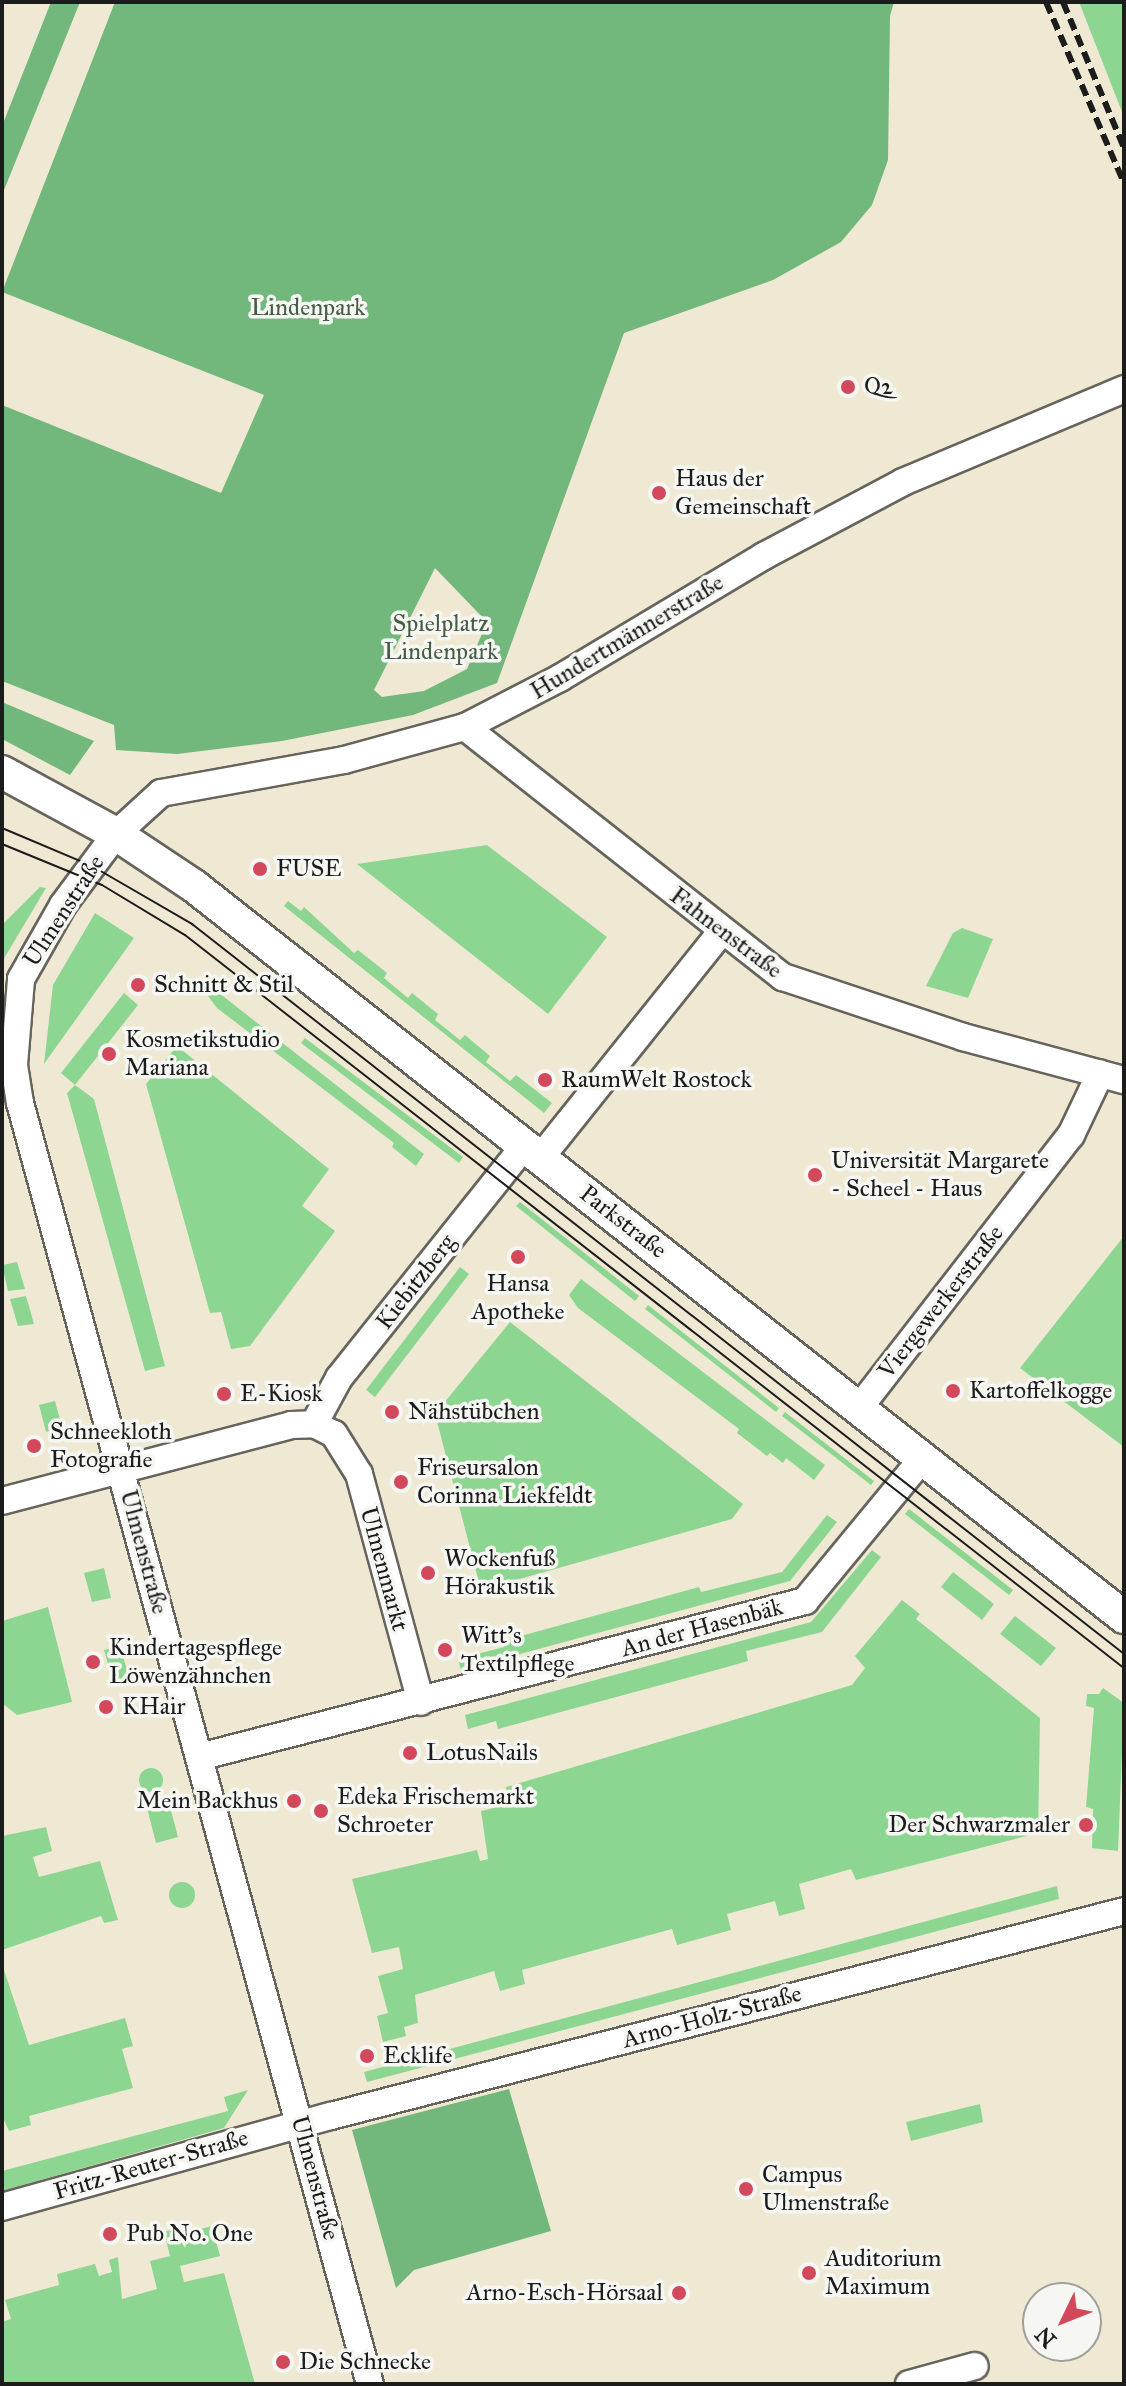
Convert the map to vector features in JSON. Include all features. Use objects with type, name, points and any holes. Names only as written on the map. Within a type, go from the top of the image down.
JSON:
[{"type":"main road","name":"Parkstraße","points":[[2,772],[116,834],[194,886],[1124,1617]]},
{"type":"street","name":"Hundertmännerstraße","points":[[116,834],[169,789],[344,760],[465,727],[560,678],[764,556],[903,482],[1124,389]]},
{"type":"street","name":"Fahnenstraße","points":[[465,727],[721,932],[783,977],[963,1037],[1112,1077]]},
{"type":"street","name":"Ulmenstraße","points":[[116,834],[63,905],[21,979],[14,1065],[20,1103],[370,2384]]},
{"type":"street","name":"Kiebitzberg","points":[[314,1424],[339,1378],[721,932]]},
{"type":"street","name":"Viergewerkerstraße","points":[[859,1408],[1071,1135],[1112,1077]]},
{"type":"street","points":[[2,1501],[291,1425],[314,1424]]},
{"type":"street","name":"Ulmenmarkt","points":[[314,1424],[334,1434],[359,1474],[421,1702]]},
{"type":"street","name":"An der Hasenbäk","points":[[421,1702],[805,1601],[922,1459]]},
{"type":"street","points":[[199,1757],[421,1702]]},
{"type":"street","name":"Arno-Holz-Straße","points":[[300,2125],[1124,1911]]},
{"type":"street","name":"Fritz-Reuter-Straße","points":[[2,2207],[300,2125]]},
{"type":"street","points":[[909,2384],[975,2366]]},
{"type":"green space","points":[[51,2],[80,2],[2,195],[2,126]]},
{"type":"green space","name":"Lindenpark","points":[[115,2],[894,2],[890,16],[888,160],[872,205],[841,242],[773,280],[624,333],[497,683],[413,715],[282,741],[177,754],[116,750],[114,725],[2,681],[2,405],[221,493],[264,395],[2,292]],"holes":[[[435,568],[487,622],[467,669],[424,691],[382,697],[374,690]]]},
{"type":"green space","points":[[1079,2],[1124,2],[1124,117]]},
{"type":"green space","points":[[2,702],[94,741],[70,775],[2,739]]},
{"type":"green space","points":[[487,845],[607,937],[548,1014],[357,864]]},
{"type":"green space","points":[[40,887],[46,888],[2,962],[2,925]]},
{"type":"green space","points":[[288,901],[301,911],[304,907],[354,953],[358,950],[387,973],[384,978],[408,998],[412,993],[438,1014],[435,1020],[460,1040],[465,1035],[490,1056],[486,1062],[510,1081],[516,1075],[552,1103],[544,1113],[284,906]]},
{"type":"green space","points":[[95,913],[134,938],[44,1064],[53,985]]},
{"type":"green space","points":[[962,928],[993,939],[968,998],[926,986],[953,933]]},
{"type":"green space","points":[[214,989],[424,1154],[416,1166],[392,1147],[394,1143],[217,1008],[208,996]]},
{"type":"green space","points":[[124,993],[138,1005],[75,1085],[61,1073]]},
{"type":"green space","points":[[305,1038],[463,1157],[459,1163],[301,1043]]},
{"type":"green space","points":[[177,1046],[329,1169],[302,1206],[335,1231],[250,1346],[231,1349],[221,1312],[210,1313],[146,1084]]},
{"type":"green space","points":[[75,1085],[94,1099],[165,1366],[145,1371],[67,1093]]},
{"type":"green space","points":[[520,1202],[639,1296],[635,1301],[516,1206]]},
{"type":"green space","points":[[1124,1236],[1124,1447],[1020,1368]]},
{"type":"green space","points":[[17,1262],[25,1289],[8,1291],[2,1265]]},
{"type":"green space","points":[[460,1267],[469,1274],[375,1397],[366,1390]]},
{"type":"green space","points":[[581,1279],[825,1465],[814,1480],[786,1458],[783,1463],[770,1453],[767,1456],[737,1433],[739,1429],[578,1308],[569,1295]]},
{"type":"green space","points":[[26,1296],[34,1324],[18,1326],[10,1299]]},
{"type":"green space","points":[[648,1305],[779,1408],[776,1412],[645,1309]]},
{"type":"green space","points":[[510,1322],[743,1504],[732,1519],[481,1590],[435,1414]]},
{"type":"green space","points":[[55,1401],[62,1427],[46,1432],[39,1405]]},
{"type":"green space","points":[[785,1412],[874,1481],[871,1485],[782,1416]]},
{"type":"green space","points":[[909,1509],[1013,1590],[1009,1595],[905,1514]]},
{"type":"green space","points":[[827,1515],[837,1522],[790,1581],[461,1670],[458,1659],[504,1647],[503,1641],[699,1587],[701,1592],[782,1572]]},
{"type":"green space","points":[[872,1550],[881,1557],[822,1632],[746,1651],[748,1661],[720,1669],[498,1729],[496,1721],[468,1729],[465,1715],[811,1622]]},
{"type":"green space","points":[[104,1568],[111,1598],[92,1602],[84,1573]]},
{"type":"green space","points":[[953,1572],[994,1604],[982,1620],[941,1587]]},
{"type":"green space","points":[[902,1600],[920,1614],[916,1619],[1040,1718],[1038,1833],[856,1880],[851,1869],[799,1884],[805,1909],[779,1916],[775,1901],[727,1914],[731,1930],[677,1945],[672,1929],[522,1970],[525,1984],[500,1991],[494,1971],[415,1995],[418,2023],[404,2027],[406,2036],[383,2042],[377,2016],[388,2013],[378,1976],[403,1969],[399,1947],[372,1953],[352,1879],[477,1850],[480,1861],[488,1859],[481,1811],[510,1804],[506,1787],[852,1685],[865,1668],[855,1656]]},
{"type":"green space","points":[[48,1607],[72,1702],[17,1715],[2,1703],[2,1621]]},
{"type":"green space","points":[[1015,1616],[1056,1648],[1041,1666],[1000,1634]]},
{"type":"green space","points":[[120,1646],[129,1677],[113,1681],[104,1650]]},
{"type":"green space","points":[[1103,1688],[1124,1703],[1118,1851],[1092,1848],[1093,1809],[1086,1807],[1094,1708],[1086,1706],[1087,1694],[1099,1694]]},
{"type":"green space","points":[[151,1768],[160,1771],[163,1780],[160,1789],[151,1792],[142,1789],[139,1780],[142,1771]]},
{"type":"green space","points":[[169,1803],[178,1837],[156,1843],[147,1808]]},
{"type":"green space","points":[[46,1827],[52,1851],[33,1857],[39,1877],[100,1861],[118,1920],[104,1923],[101,1916],[2,1950],[2,1836]]},
{"type":"green space","points":[[182,1882],[191,1886],[195,1895],[191,1904],[182,1908],[173,1904],[169,1895],[173,1886]]},
{"type":"green space","points":[[1057,1886],[1059,1899],[367,2082],[364,2072]]},
{"type":"green space","points":[[2,1964],[29,2045],[125,2018],[133,2046],[122,2049],[133,2088],[29,2116],[31,2125],[9,2131],[2,2116]]},
{"type":"green space","points":[[509,2089],[551,2231],[414,2270],[396,2288],[352,2130]]},
{"type":"green space","points":[[248,2090],[224,2128],[2,2191],[2,2171],[228,2111],[224,2097]]},
{"type":"green space","points":[[980,2104],[983,2122],[911,2141],[906,2122]]},
{"type":"green space","points":[[184,2226],[186,2233],[212,2226],[220,2256],[180,2266],[184,2282],[224,2273],[255,2384],[2,2384],[2,2322],[11,2319],[5,2300],[59,2285],[57,2274],[95,2264],[99,2276],[112,2272],[109,2260],[118,2257],[122,2299],[157,2289],[150,2261],[170,2256],[164,2232]]},
{"type":"tram line","points":[[2,828],[92,866],[192,924],[1124,1654]]},
{"type":"tram line","points":[[2,844],[102,885],[185,935],[1124,1668]]},
{"type":"railway","points":[[1046,2],[1124,183]]},
{"type":"railway","points":[[1063,2],[1124,148]]},
{"type":"place","name":"Q2","points":[[848,387]]},
{"type":"place","name":"Haus der Gemeinschaft","points":[[659,493]]},
{"type":"place","name":"FUSE","points":[[260,869]]},
{"type":"place","name":"Schnitt & Stil","points":[[138,985]]},
{"type":"place","name":"Kosmetikstudio Mariana","points":[[109,1054]]},
{"type":"place","name":"RaumWelt Rostock","points":[[545,1080]]},
{"type":"place","name":"Universität Margarete - Scheel - Haus","points":[[815,1175]]},
{"type":"place","name":"Hansa Apotheke","points":[[518,1257]]},
{"type":"place","name":"Kartoffelkogge","points":[[953,1391]]},
{"type":"place","name":"E-Kiosk","points":[[224,1394]]},
{"type":"place","name":"Nähstübchen","points":[[392,1412]]},
{"type":"place","name":"Schneekloth Fotografie","points":[[34,1446]]},
{"type":"place","name":"Friseursalon Corinna Liekfeldt","points":[[401,1482]]},
{"type":"place","name":"Wockenfuß Hörakustik","points":[[428,1573]]},
{"type":"place","name":"Witt's Textilpflege","points":[[445,1650]]},
{"type":"place","name":"Kindertagespflege Löwenzähnchen","points":[[93,1662]]},
{"type":"place","name":"KHair","points":[[106,1707]]},
{"type":"place","name":"LotusNails","points":[[410,1753]]},
{"type":"place","name":"Mein Backhus","points":[[294,1801]]},
{"type":"place","name":"Edeka Frischemarkt Schroeter","points":[[321,1811]]},
{"type":"place","name":"Der Schwarzmaler","points":[[1086,1825]]},
{"type":"place","name":"Ecklife","points":[[367,2056]]},
{"type":"place","name":"Campus Ulmenstraße","points":[[746,2189]]},
{"type":"place","name":"Pub No. One","points":[[110,2234]]},
{"type":"place","name":"Auditorium Maximum","points":[[809,2273]]},
{"type":"place","name":"Arno-Esch-Hörsaal","points":[[679,2293]]},
{"type":"place","name":"Die Schnecke","points":[[283,2362]]},
{"type":"park label","name":"Spielplatz Lindenpark","points":[[441,638]]}]
